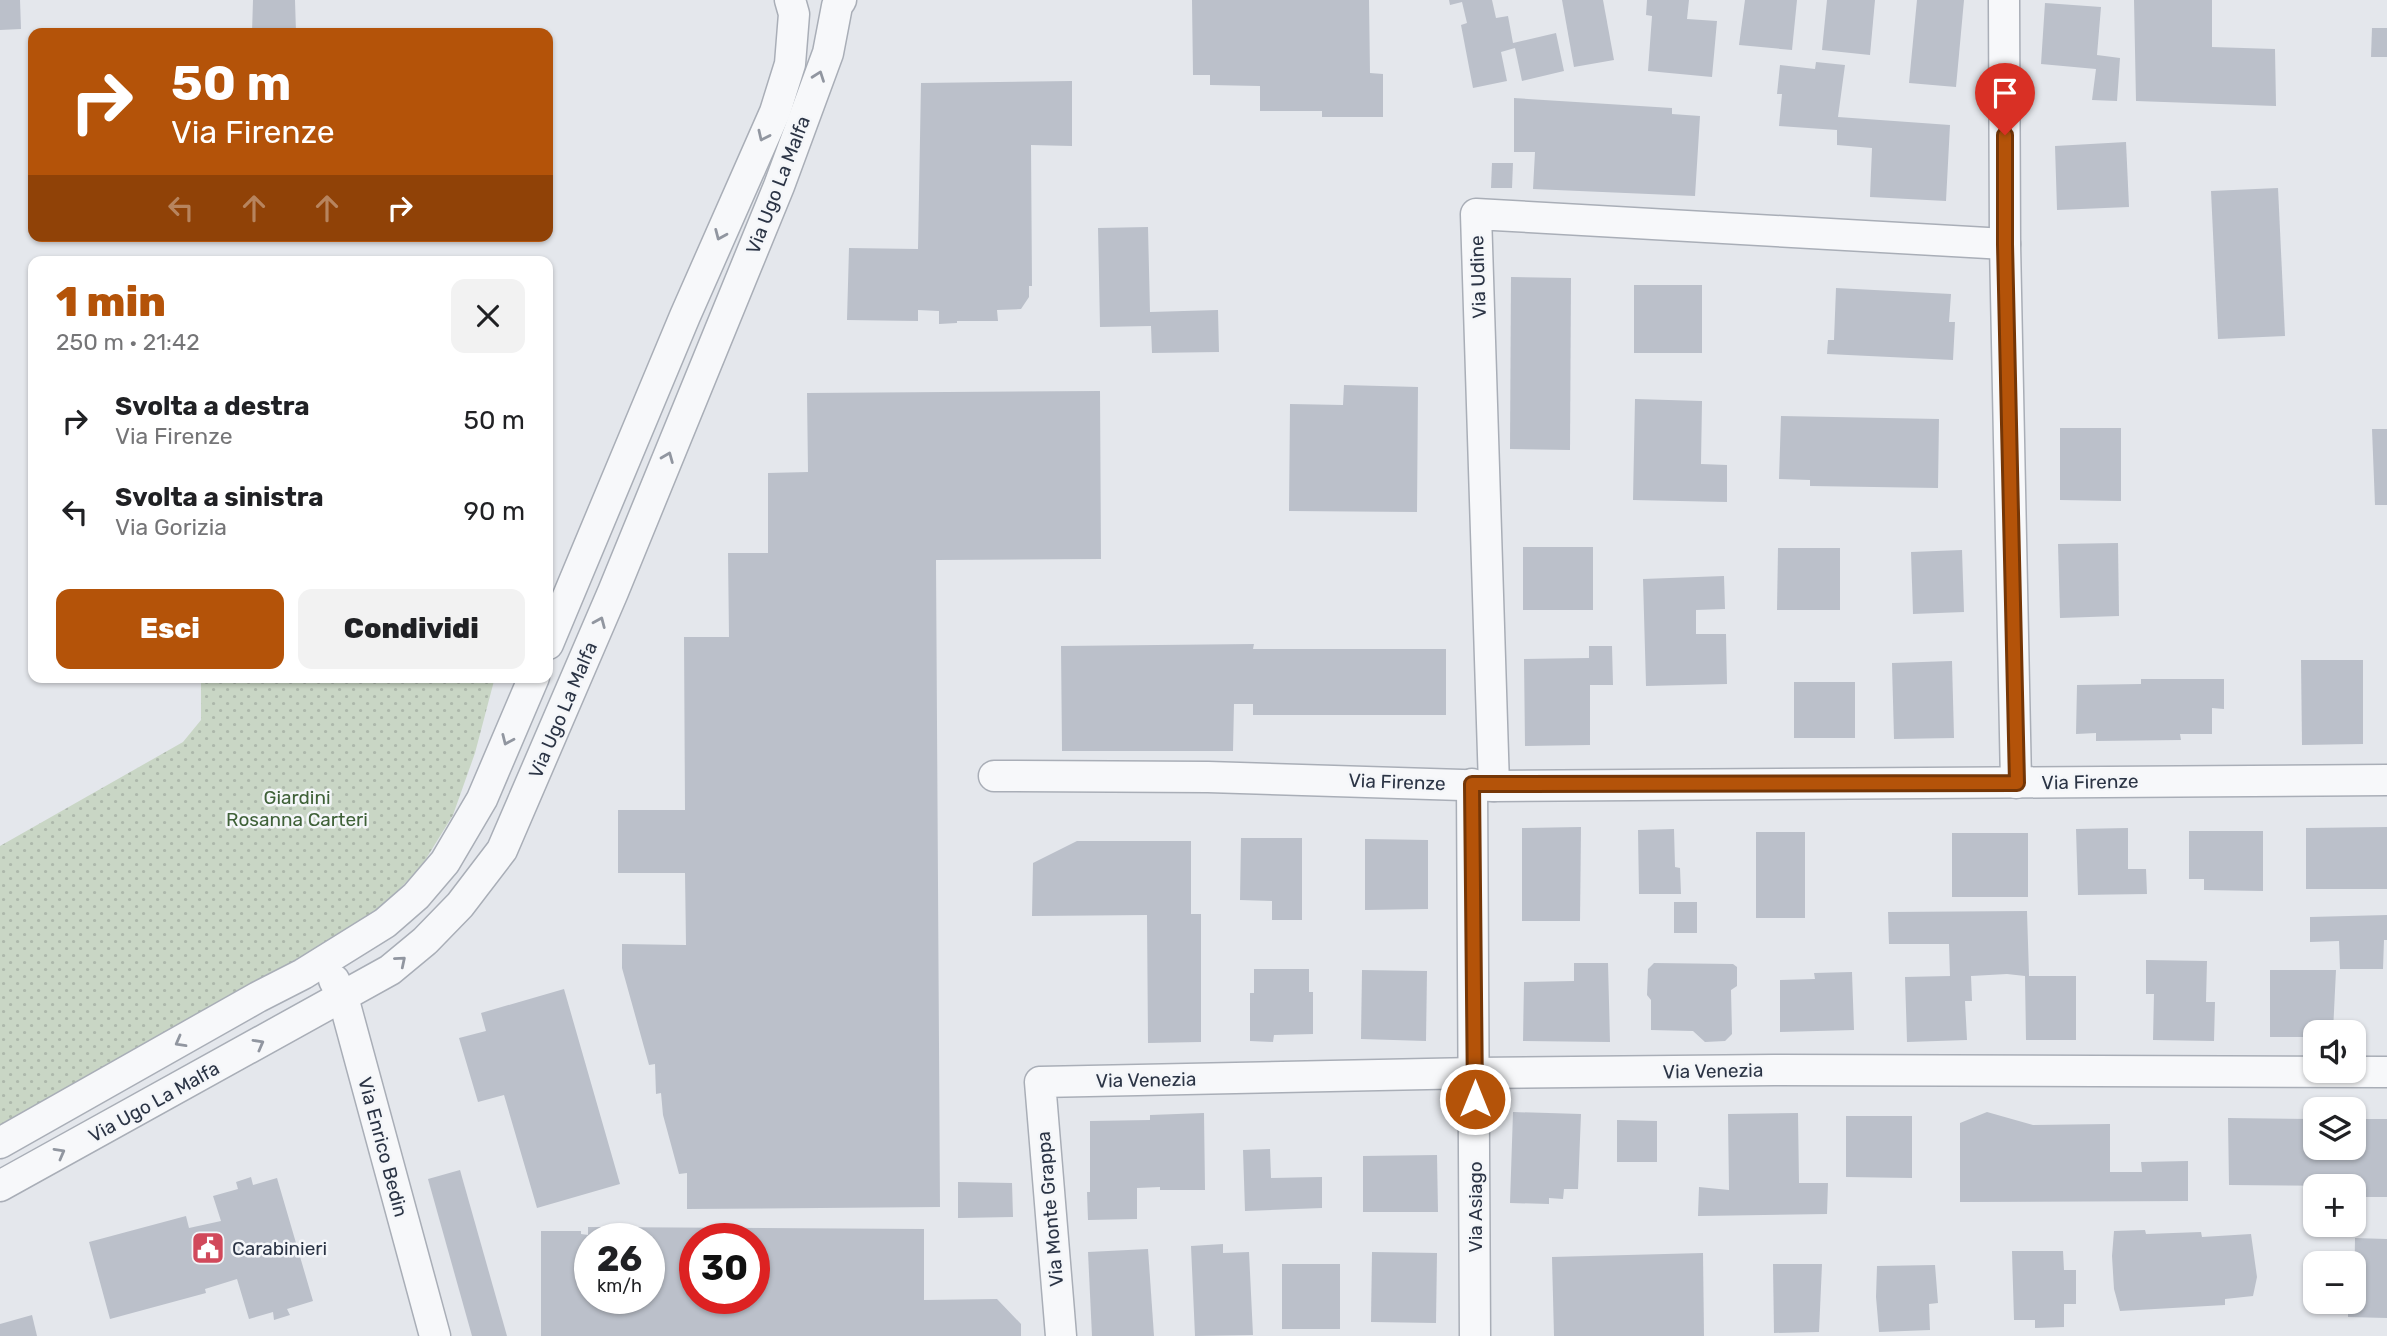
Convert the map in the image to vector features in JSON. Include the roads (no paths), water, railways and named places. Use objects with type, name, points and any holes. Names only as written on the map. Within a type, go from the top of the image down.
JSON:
[{"type":"street","name":"Via Ugo La Malfa","points":[[553,633],[742,184],[775,112],[790,64],[794,14],[790,0]]},
{"type":"street","name":"Via Ugo La Malfa","points":[[0,1186],[390,970],[425,941],[460,905],[502,850],[537,774],[779,186],[828,53],[837,6],[841,0]]},
{"type":"street","points":[[2004,0],[2005,244],[2017,783]]},
{"type":"street","name":"Via Udine","points":[[1483,785],[1476,214],[2005,244]]},
{"type":"street","points":[[596,527],[642,520]]},
{"type":"street","name":"Via Ugo La Malfa","points":[[0,1143],[325,961],[386,923],[416,896],[445,862],[482,799],[531,683]]},
{"type":"street","name":"Via Firenze","points":[[994,776],[1208,777],[1483,785],[2387,780]]},
{"type":"street","name":"Via Asiago","points":[[1475,1336],[1475,1073],[1483,785]]},
{"type":"street","name":"Via Enrico Bedin","points":[[325,961],[343,997],[435,1336]]},
{"type":"street","name":"Via Venezia","points":[[1040,1082],[1774,1070],[2387,1072]]},
{"type":"street","name":"Via Monte Grappa","points":[[1040,1082],[1061,1336]]},
{"type":"place","name":"Carabinieri","points":[[208,1248]]},
{"type":"park label","name":"Giardini Rosanna Carteri","points":[[297,808]]}]
